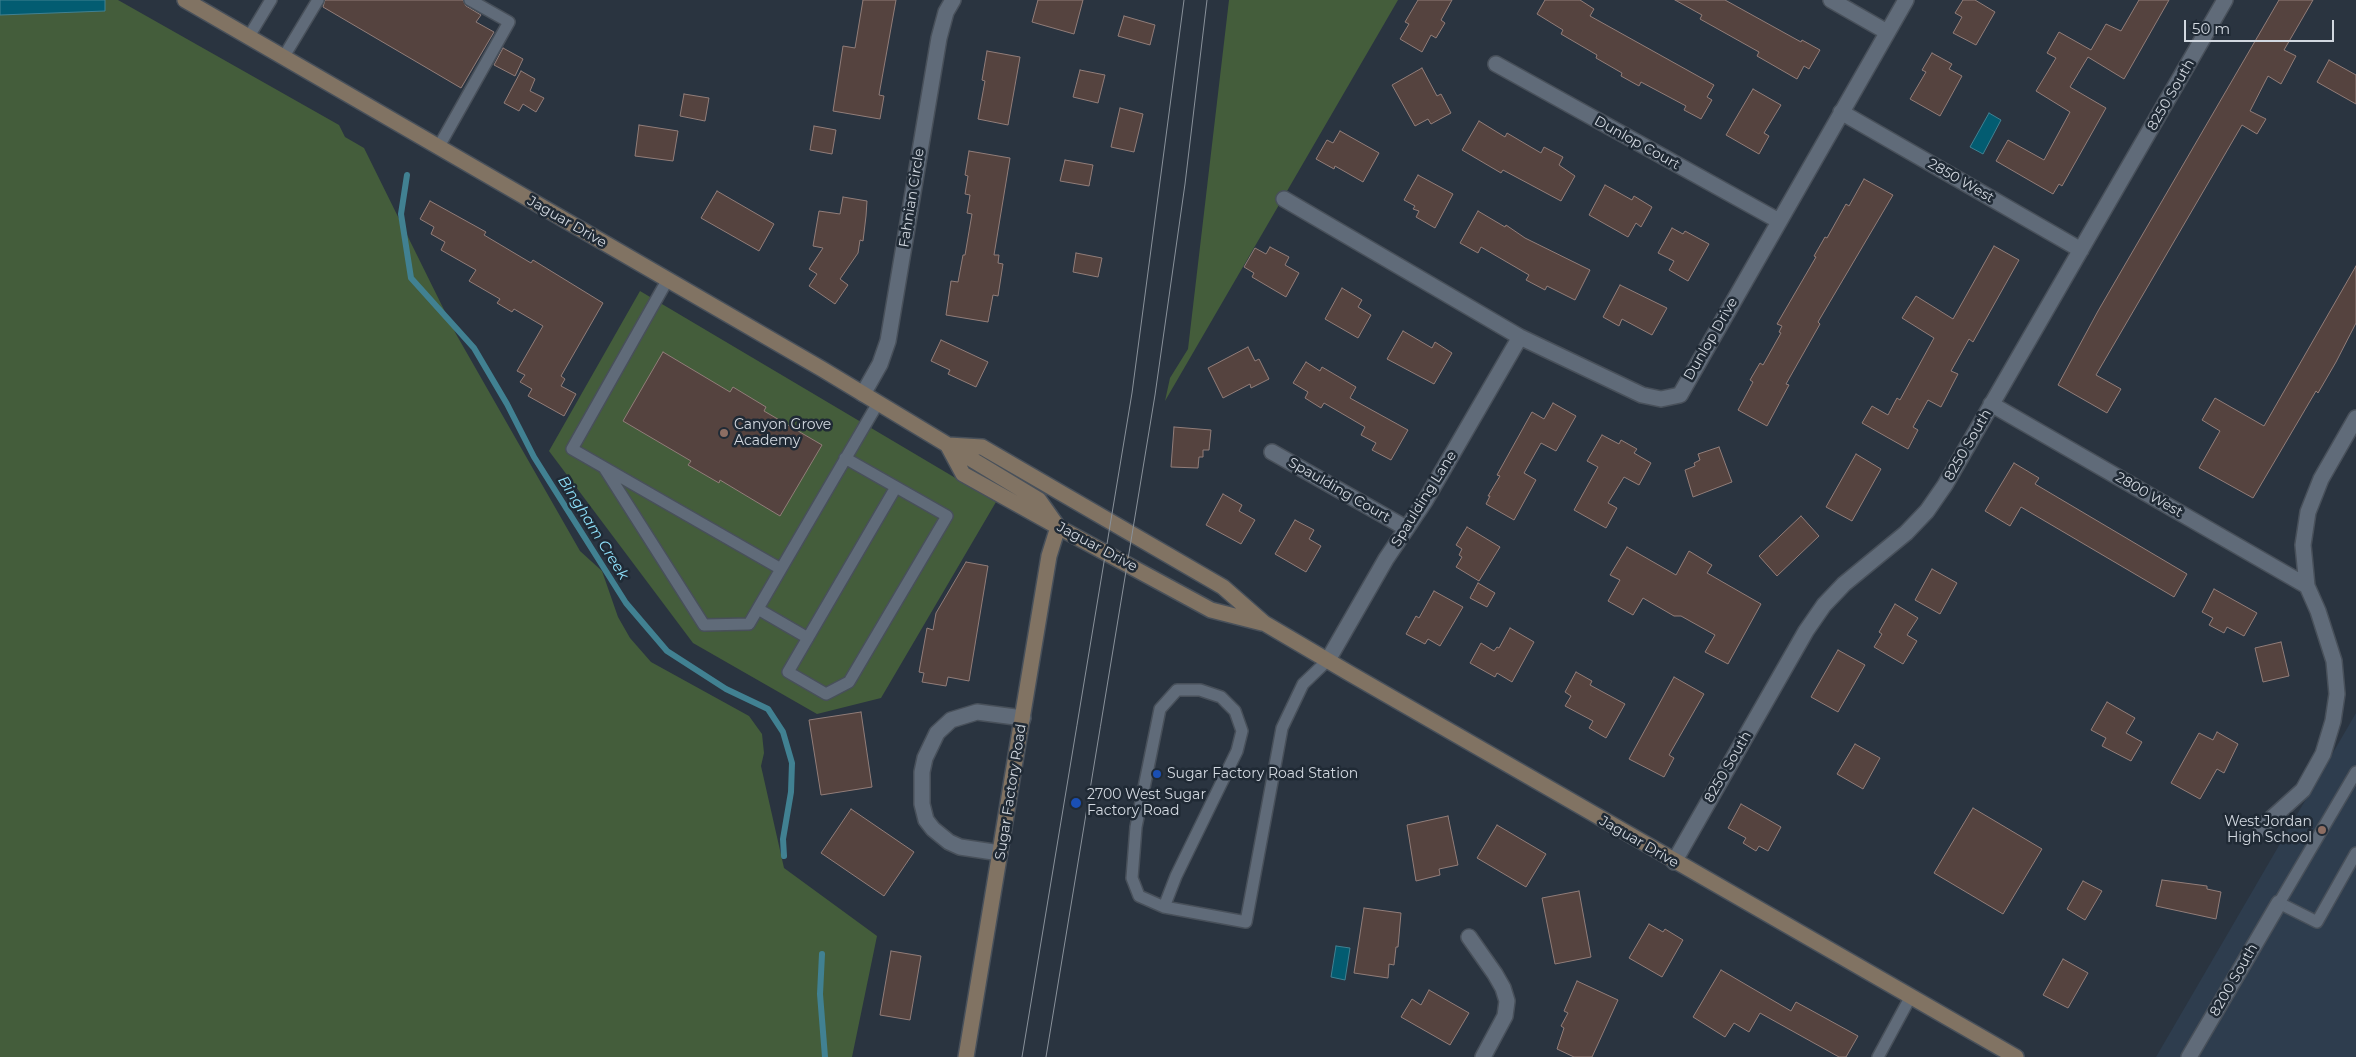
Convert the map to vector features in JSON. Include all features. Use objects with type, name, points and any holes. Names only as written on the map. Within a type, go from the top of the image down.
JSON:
[{"type":"main road","name":"Jaguar Drive","points":[[185,0],[438,148],[668,279],[948,445],[982,447],[1223,587],[1264,623],[1674,862],[2016,1057]]},
{"type":"main road","points":[[948,445],[1039,500],[1058,527]]},
{"type":"main road","name":"Jaguar Drive","points":[[1058,527],[1211,610],[1264,623]]},
{"type":"main road","name":"Sugar Factory Road","points":[[966,1057],[1049,556],[1058,527]]},
{"type":"street","name":"Fahnian Circle","points":[[863,394],[880,364],[888,341],[939,38],[946,12],[953,0]]},
{"type":"street","points":[[1831,0],[1887,32]]},
{"type":"street","name":"Dunlop Drive","points":[[1284,199],[1520,337],[1642,395],[1661,399],[1680,395],[1906,0]]},
{"type":"street","name":"8250 South","points":[[1674,862],[1806,630],[1824,605],[1844,584],[1906,533],[1926,511],[1945,485],[2225,0]]},
{"type":"street","name":"Dunlop Court","points":[[1496,64],[1779,221]]},
{"type":"street","name":"2850 West","points":[[1841,112],[2081,250]]},
{"type":"street","name":"Spaulding Lane","points":[[1328,660],[1406,528],[1425,501],[1520,337]]},
{"type":"street","name":"2800 West","points":[[1991,404],[2307,586]]},
{"type":"street","points":[[2261,828],[2303,790],[2323,754],[2333,721],[2337,694],[2334,661],[2318,611],[2307,586],[2303,545],[2308,512],[2321,479],[2356,418]]},
{"type":"street","name":"Spaulding Court","points":[[1272,452],[1406,528]]},
{"type":"street","points":[[1000,853],[960,847],[949,842],[933,829],[926,820],[922,804],[922,772],[925,758],[937,732],[959,716],[977,712],[1023,718]]},
{"type":"street","name":"8200 South","points":[[2189,1057],[2279,902]]},
{"type":"street","points":[[1469,937],[1495,974],[1503,988],[1507,1001],[1505,1016],[1483,1057]]},
{"type":"lane","points":[[248,38],[270,0]]},
{"type":"lane","points":[[283,58],[318,0]]},
{"type":"lane","points":[[438,148],[510,22],[470,0]]},
{"type":"lane","points":[[668,279],[572,449],[781,569]]},
{"type":"lane","points":[[604,468],[704,625],[749,624],[878,403]]},
{"type":"lane","points":[[846,458],[947,516],[849,682],[826,694],[788,672],[896,487]]},
{"type":"lane","points":[[758,609],[808,638]]},
{"type":"lane","points":[[1164,907],[1176,876],[1237,751],[1242,730],[1235,711],[1221,697],[1200,690],[1177,690],[1160,709],[1136,827],[1132,878],[1139,896],[1164,907],[1246,922],[1282,728],[1303,684],[1328,660]]},
{"type":"lane","points":[[2356,772],[2279,902],[2317,922],[2356,853]]},
{"type":"lane","points":[[1878,1057],[1911,996]]},
{"type":"shaded area","name":"West Jordan High School","points":[[2356,713],[2356,1057],[2156,1057],[2220,947]]},
{"type":"green space","points":[[0,0],[118,0],[339,125],[345,137],[364,148],[456,334],[580,551],[602,571],[618,617],[630,638],[651,662],[749,716],[762,734],[764,753],[761,766],[784,868],[877,936],[852,1057],[0,1057]]},
{"type":"green space","points":[[1229,0],[1398,0],[1165,401],[1170,378],[1188,349]]},
{"type":"green space","points":[[640,291],[996,502],[881,698],[817,714],[693,643],[549,451]]},
{"type":"water","points":[[0,0],[105,0],[105,11],[0,15]]},
{"type":"water","points":[[1989,113],[2001,120],[1983,154],[1970,147]]},
{"type":"water","points":[[1336,946],[1350,948],[1345,980],[1331,977]]},
{"type":"building","points":[[325,0],[463,0],[466,6],[481,15],[476,22],[494,32],[461,88],[323,7]]},
{"type":"building","points":[[863,0],[896,0],[879,95],[884,96],[880,119],[833,111],[843,46],[855,48]]},
{"type":"building","points":[[1038,0],[1083,0],[1074,34],[1032,22]]},
{"type":"building","points":[[1418,0],[1452,0],[1441,20],[1445,23],[1436,38],[1431,35],[1422,52],[1400,39],[1409,24],[1405,22]]},
{"type":"building","points":[[1545,0],[1580,0],[1594,9],[1590,16],[1714,85],[1707,97],[1712,100],[1701,119],[1684,110],[1686,106],[1641,82],[1639,86],[1621,76],[1622,73],[1596,58],[1597,55],[1561,34],[1563,30],[1537,14]]},
{"type":"building","points":[[1675,0],[1725,0],[1801,42],[1802,40],[1820,50],[1809,69],[1804,66],[1797,79],[1757,56],[1759,52],[1700,19],[1702,15]]},
{"type":"building","points":[[1963,0],[1975,0],[1995,12],[1976,45],[1953,33],[1962,17],[1955,13]]},
{"type":"building","points":[[2139,0],[2169,0],[2124,79],[2088,57],[2070,87],[2106,108],[2062,186],[2059,184],[2053,194],[1996,161],[2008,140],[2044,160],[2070,112],[2036,91],[2056,58],[2047,53],[2059,32],[2091,50],[2106,24],[2121,31]]},
{"type":"building","points":[[2279,0],[2313,0],[2284,50],[2296,56],[2281,84],[2268,76],[2250,111],[2266,119],[2257,134],[2242,125],[2096,375],[2121,389],[2107,413],[2058,385],[2098,311]]},
{"type":"building","points":[[1124,16],[1155,25],[1150,45],[1118,36]]},
{"type":"building","points":[[503,48],[523,59],[515,76],[494,65]]},
{"type":"building","points":[[987,51],[1020,57],[1008,125],[978,119],[985,81],[982,80]]},
{"type":"building","points":[[1932,53],[1952,64],[1949,69],[1962,76],[1940,116],[1910,99],[1926,72],[1922,70]]},
{"type":"building","points":[[2329,60],[2356,75],[2356,104],[2317,82]]},
{"type":"building","points":[[1422,68],[1437,96],[1441,94],[1451,113],[1431,124],[1428,119],[1415,126],[1392,85]]},
{"type":"building","points":[[1080,70],[1105,75],[1098,103],[1073,97]]},
{"type":"building","points":[[521,71],[535,79],[530,91],[544,98],[536,112],[523,104],[519,111],[504,103]]},
{"type":"building","points":[[1753,89],[1781,105],[1764,133],[1769,136],[1759,154],[1726,135]]},
{"type":"building","points":[[684,94],[709,98],[705,121],[680,116]]},
{"type":"building","points":[[1120,108],[1143,114],[1134,152],[1111,147]]},
{"type":"building","points":[[1479,121],[1505,137],[1507,133],[1541,153],[1544,147],[1563,157],[1559,165],[1575,176],[1561,201],[1503,170],[1501,173],[1462,150]]},
{"type":"building","points":[[639,125],[678,131],[673,161],[635,156]]},
{"type":"building","points":[[814,126],[836,130],[832,154],[810,150]]},
{"type":"building","points":[[1340,131],[1379,153],[1363,182],[1335,166],[1334,169],[1316,159],[1327,140],[1333,143]]},
{"type":"building","points":[[969,151],[1010,158],[994,255],[999,255],[998,263],[1003,264],[998,296],[993,295],[988,322],[946,315],[951,281],[958,282],[972,214],[967,213],[970,195],[965,194],[968,176],[965,175]]},
{"type":"building","points":[[1065,160],[1093,165],[1089,186],[1060,181]]},
{"type":"building","points":[[1418,175],[1453,194],[1435,228],[1416,217],[1419,211],[1413,209],[1415,206],[1404,200]]},
{"type":"building","points":[[1864,179],[1893,195],[1818,322],[1820,324],[1786,384],[1789,385],[1767,426],[1738,410],[1753,382],[1750,380],[1760,363],[1763,365],[1781,333],[1779,332],[1782,326],[1777,324],[1816,257],[1814,256],[1825,237],[1827,238],[1846,204],[1849,206]]},
{"type":"building","points":[[1605,185],[1632,200],[1634,196],[1652,207],[1641,227],[1636,223],[1628,237],[1589,215]]},
{"type":"building","points":[[717,191],[774,224],[759,251],[701,218]]},
{"type":"building","points":[[843,197],[867,201],[866,216],[863,241],[860,240],[858,253],[840,279],[848,285],[835,304],[809,286],[817,274],[809,269],[823,248],[813,246],[819,211],[840,214]]},
{"type":"building","points":[[430,201],[486,232],[484,235],[531,263],[533,260],[603,303],[561,376],[565,379],[561,386],[576,394],[564,416],[528,396],[532,389],[520,382],[525,375],[517,371],[543,326],[514,309],[512,312],[497,303],[500,299],[469,281],[476,270],[441,250],[445,242],[431,234],[434,227],[420,219]]},
{"type":"building","points":[[1478,211],[1505,227],[1506,225],[1525,238],[1590,270],[1575,300],[1547,286],[1545,290],[1526,280],[1529,275],[1481,247],[1478,253],[1460,243]]},
{"type":"building","points":[[1672,228],[1683,234],[1685,231],[1709,244],[1688,281],[1669,270],[1674,261],[1658,253]]},
{"type":"building","points":[[1994,246],[2019,260],[1973,342],[1969,339],[1951,371],[1958,374],[1941,407],[1928,400],[1913,427],[1918,430],[1908,449],[1862,423],[1872,406],[1888,415],[1897,398],[1900,400],[1934,338],[1902,318],[1916,296],[1953,319]]},
{"type":"building","points":[[1270,247],[1289,257],[1285,265],[1299,273],[1286,297],[1252,277],[1254,273],[1244,267],[1255,248],[1266,254]]},
{"type":"building","points":[[1076,253],[1102,258],[1098,277],[1073,272]]},
{"type":"building","points":[[2356,266],[2356,323],[2318,393],[2316,391],[2253,498],[2199,468],[2220,431],[2202,420],[2215,398],[2264,426]]},
{"type":"building","points":[[1620,285],[1667,308],[1652,335],[1622,319],[1619,326],[1603,317]]},
{"type":"building","points":[[1342,288],[1362,300],[1358,307],[1371,315],[1358,338],[1325,319]]},
{"type":"building","points":[[1403,331],[1432,348],[1435,342],[1452,353],[1434,384],[1387,359]]},
{"type":"building","points":[[941,340],[988,362],[976,387],[948,374],[950,370],[931,361]]},
{"type":"building","points":[[1248,347],[1255,361],[1259,359],[1269,379],[1251,388],[1250,384],[1223,398],[1208,368]]},
{"type":"building","points":[[663,352],[730,392],[733,387],[766,407],[764,411],[822,445],[780,516],[720,480],[719,483],[688,465],[691,461],[623,421]]},
{"type":"building","points":[[1306,362],[1320,371],[1322,367],[1356,387],[1350,398],[1408,430],[1391,460],[1372,450],[1376,443],[1361,435],[1365,427],[1324,403],[1321,408],[1305,398],[1308,392],[1293,383]]},
{"type":"building","points":[[1553,403],[1576,416],[1556,451],[1541,443],[1524,473],[1536,480],[1514,520],[1486,504],[1490,496],[1488,496],[1500,476],[1497,475],[1532,412],[1544,419]]},
{"type":"building","points":[[1174,427],[1211,430],[1209,450],[1203,450],[1203,457],[1199,457],[1198,468],[1171,467]]},
{"type":"building","points":[[1602,435],[1619,444],[1621,440],[1637,449],[1634,453],[1651,463],[1639,485],[1624,477],[1608,503],[1617,508],[1606,528],[1574,510],[1598,467],[1587,461]]},
{"type":"building","points":[[1719,447],[1732,482],[1693,497],[1685,470],[1695,466],[1694,463],[1700,460],[1698,454]]},
{"type":"building","points":[[1856,454],[1881,469],[1852,521],[1826,507]]},
{"type":"building","points":[[2014,463],[2039,478],[2035,484],[2187,574],[2174,597],[2021,507],[2010,526],[1985,511]]},
{"type":"building","points":[[1223,494],[1242,505],[1239,511],[1255,520],[1241,544],[1206,525]]},
{"type":"building","points":[[1801,516],[1819,536],[1777,576],[1759,556]]},
{"type":"building","points":[[1295,520],[1314,530],[1309,539],[1321,546],[1306,572],[1275,554]]},
{"type":"building","points":[[1467,527],[1500,547],[1479,581],[1456,567],[1462,557],[1459,555],[1462,549],[1456,545]]},
{"type":"building","points":[[1627,547],[1676,575],[1689,551],[1712,565],[1707,573],[1761,604],[1728,664],[1705,652],[1715,635],[1681,616],[1674,616],[1643,598],[1633,615],[1608,601],[1620,580],[1610,575]]},
{"type":"building","points":[[966,562],[988,566],[969,681],[948,677],[946,686],[922,682],[924,673],[919,672],[927,628],[933,630],[936,613]]},
{"type":"building","points":[[1932,569],[1957,583],[1940,614],[1915,600]]},
{"type":"building","points":[[1478,583],[1495,593],[1487,607],[1470,598]]},
{"type":"building","points":[[2214,589],[2257,613],[2244,636],[2227,627],[2224,633],[2209,625],[2213,618],[2202,612]]},
{"type":"building","points":[[1434,591],[1463,607],[1440,646],[1428,639],[1425,644],[1406,634],[1416,616],[1419,618]]},
{"type":"building","points":[[1895,604],[1918,618],[1907,635],[1917,641],[1903,664],[1874,647],[1882,634],[1879,632]]},
{"type":"building","points":[[1510,628],[1534,642],[1512,682],[1497,673],[1495,677],[1470,663],[1481,643],[1494,651],[1497,647],[1499,648]]},
{"type":"building","points":[[2281,642],[2289,676],[2263,682],[2255,648]]},
{"type":"building","points":[[1838,650],[1865,665],[1838,712],[1811,697]]},
{"type":"building","points":[[1576,672],[1592,681],[1590,685],[1625,704],[1606,738],[1589,728],[1593,721],[1565,706],[1571,696],[1565,692]]},
{"type":"building","points":[[1674,677],[1704,694],[1669,755],[1674,758],[1664,777],[1629,759]]},
{"type":"building","points":[[2107,702],[2135,718],[2126,733],[2142,742],[2131,761],[2102,746],[2106,738],[2091,730]]},
{"type":"building","points":[[861,712],[872,787],[821,795],[809,720]]},
{"type":"building","points":[[2217,732],[2238,744],[2224,773],[2217,769],[2200,799],[2171,783],[2199,733],[2213,740]]},
{"type":"building","points":[[1855,744],[1880,758],[1863,789],[1837,774]]},
{"type":"building","points":[[1741,804],[1781,827],[1768,851],[1759,846],[1756,851],[1743,843],[1746,838],[1728,828]]},
{"type":"building","points":[[1973,808],[2042,849],[2003,914],[1934,873]]},
{"type":"building","points":[[851,809],[914,852],[884,896],[821,853]]},
{"type":"building","points":[[1448,816],[1458,865],[1439,869],[1440,875],[1416,881],[1407,825]]},
{"type":"building","points":[[1497,825],[1546,854],[1526,887],[1477,858]]},
{"type":"building","points":[[2162,880],[2207,886],[2207,889],[2221,892],[2216,919],[2156,906]]},
{"type":"building","points":[[2083,881],[2102,891],[2085,920],[2067,909]]},
{"type":"building","points":[[1579,891],[1591,957],[1555,964],[1542,898]]},
{"type":"building","points":[[1364,908],[1401,913],[1398,947],[1396,947],[1394,965],[1389,964],[1388,978],[1354,973]]},
{"type":"building","points":[[1649,924],[1663,932],[1665,929],[1683,940],[1662,977],[1629,958]]},
{"type":"building","points":[[891,951],[921,956],[910,1020],[880,1015]]},
{"type":"building","points":[[2063,959],[2088,973],[2068,1008],[2043,995]]},
{"type":"building","points":[[1721,970],[1791,1011],[1796,1002],[1858,1036],[1846,1057],[1839,1057],[1760,1013],[1749,1032],[1734,1023],[1725,1037],[1693,1017]]},
{"type":"building","points":[[1577,981],[1618,1000],[1592,1057],[1574,1057],[1557,1049],[1564,1028],[1561,1026],[1568,1013],[1564,1011]]},
{"type":"building","points":[[1429,990],[1469,1013],[1450,1045],[1401,1017],[1412,999],[1421,1005]]},
{"type":"waterway","name":"Bingham Creek","points":[[407,175],[401,214],[411,278],[474,348],[507,404],[534,457],[626,603],[667,651],[726,689],[768,709],[783,732],[792,763],[791,792],[783,839],[784,856]]},
{"type":"waterway","name":"Bingham Creek","points":[[822,954],[820,994],[825,1057]]},
{"type":"tram line","points":[[1022,1057],[1132,393],[1184,0]]},
{"type":"tram line","points":[[1046,1057],[1155,395],[1185,184],[1207,0]]},
{"type":"place","name":"Canyon Grove Academy","points":[[724,433]]},
{"type":"place","name":"Sugar Factory Road Station","points":[[1157,774]]},
{"type":"place","name":"2700 West Sugar Factory Road","points":[[1076,803]]},
{"type":"place","name":"West Jordan High School","points":[[2322,830]]}]
